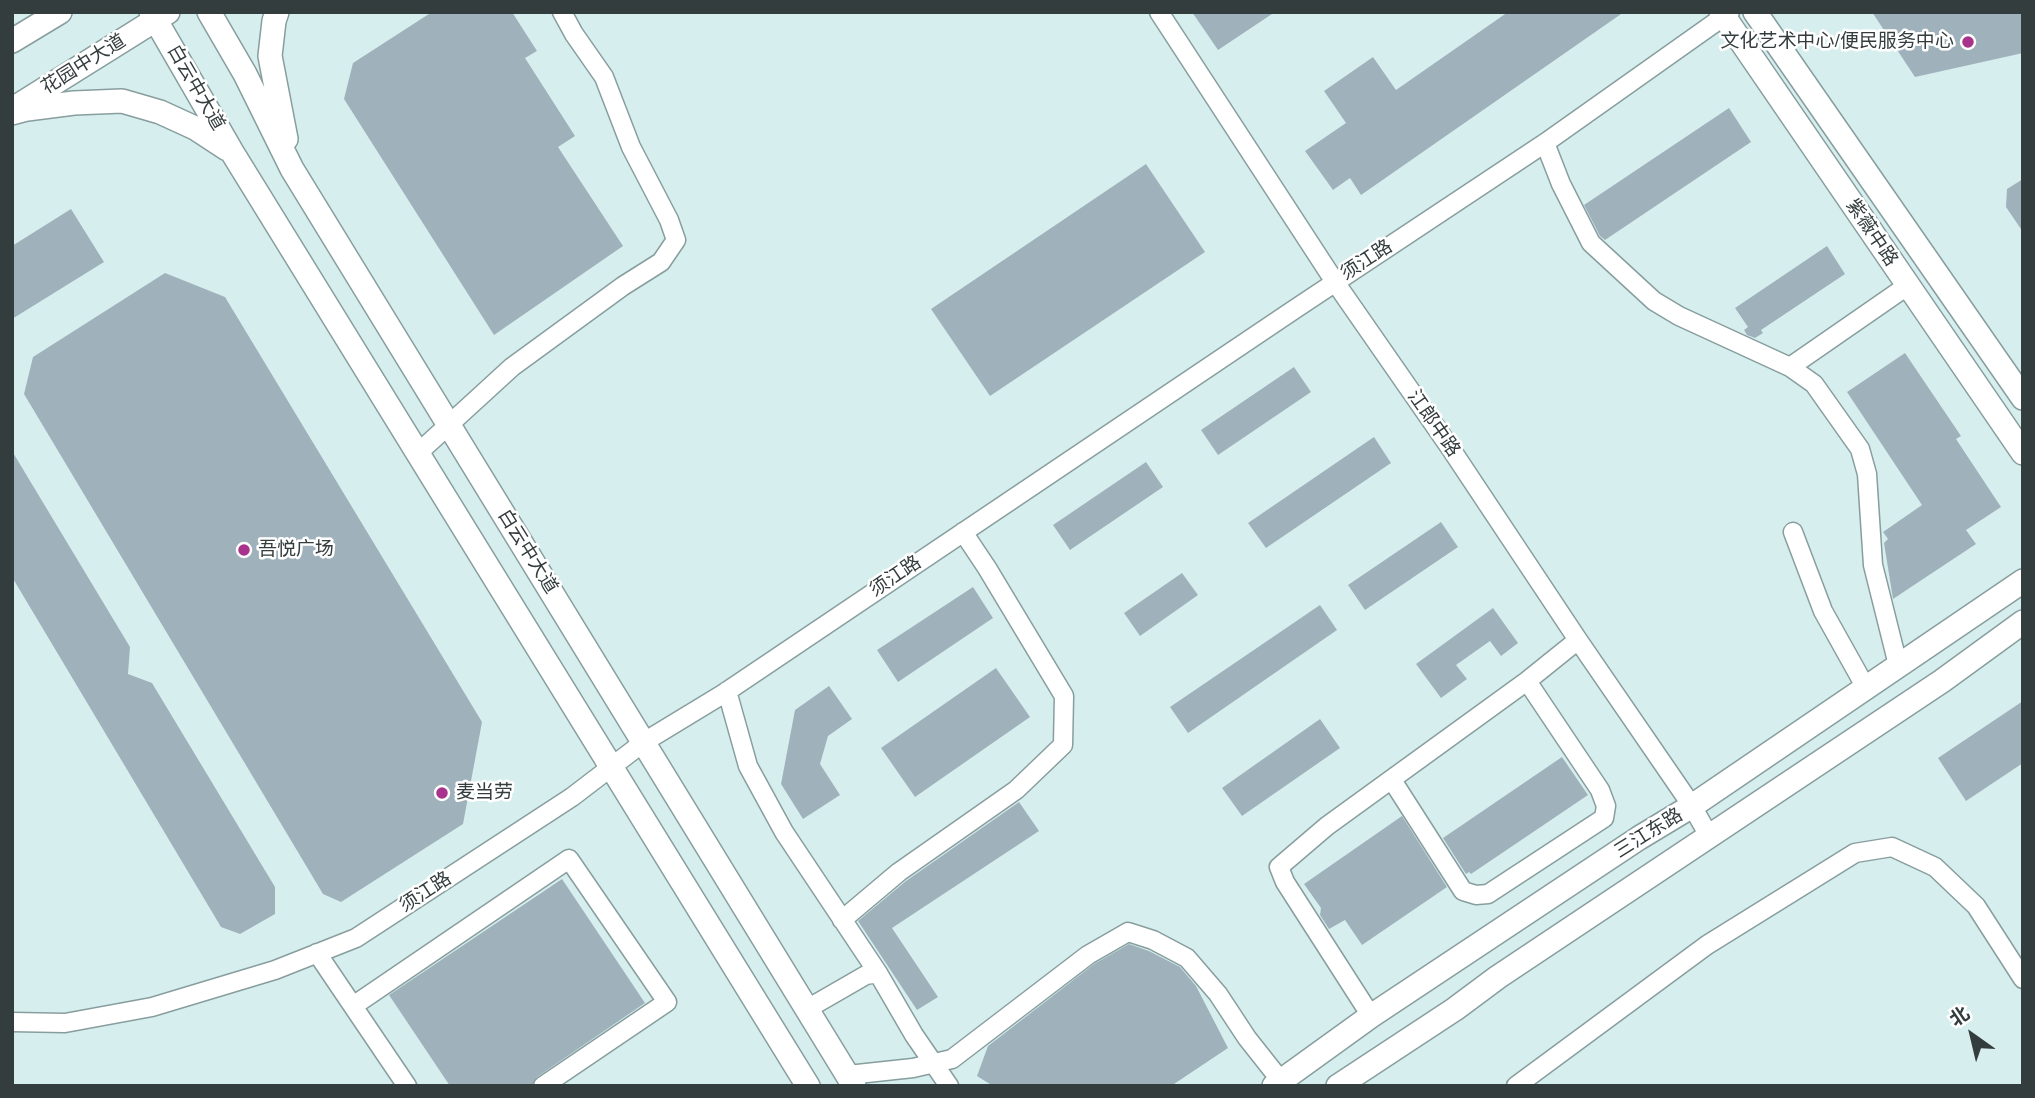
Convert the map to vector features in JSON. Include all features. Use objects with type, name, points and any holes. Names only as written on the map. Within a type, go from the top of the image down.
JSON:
[{"type":"main road","points":[[12,41],[60,12]]},
{"type":"main road","name":"白云中大道","points":[[209,12],[245,74],[292,169],[851,1080]]},
{"type":"main road","points":[[277,12],[270,56],[292,169]]},
{"type":"main road","name":"紫薇中路","points":[[1755,12],[2023,398]]},
{"type":"main road","name":"紫薇中路","points":[[1725,14],[1907,286],[2023,453]]},
{"type":"main road","name":"白云中大道","points":[[158,15],[232,152],[610,766],[800,1083]]},
{"type":"main road","name":"花园中大道","points":[[12,111],[158,15]]},
{"type":"main road","points":[[12,111],[74,103],[122,101],[160,112],[195,128],[232,152]]},
{"type":"main road","name":"三江东路","points":[[1278,1083],[1371,1016],[1639,838],[1692,806],[2023,581]]},
{"type":"main road","name":"三江东路","points":[[1338,1086],[1942,681],[2023,622]]},
{"type":"street","points":[[418,453],[512,367],[623,286],[661,262],[676,240],[669,220],[631,147],[604,77],[562,12]]},
{"type":"street","name":"江郎中路","points":[[1159,12],[1335,282],[1451,449],[1692,806],[1709,836]]},
{"type":"street","name":"须江路","points":[[12,1022],[65,1023],[152,1007],[275,970],[356,937],[572,797],[643,742],[727,691],[1545,143],[1725,14]]},
{"type":"street","points":[[1545,143],[1561,184],[1591,243],[1654,301],[1679,316],[1790,367],[1814,384],[1860,449],[1867,474],[1873,565],[1898,665]]},
{"type":"street","points":[[1790,367],[1907,286]]},
{"type":"street","points":[[842,920],[899,872],[1016,790],[1063,745],[1064,696],[963,532]]},
{"type":"street","points":[[1793,532],[1823,611],[1866,688]]},
{"type":"street","points":[[1371,1016],[1285,882],[1279,867],[1327,826],[1527,681],[1578,640]]},
{"type":"street","points":[[1392,780],[1463,891],[1475,895],[1488,894],[1604,818],[1606,806],[1600,790],[1527,681]]},
{"type":"street","points":[[727,691],[748,766],[784,832],[949,1086]]},
{"type":"street","points":[[1516,1086],[1707,945],[1855,853],[1892,846],[1935,867],[1976,905],[2023,979]]},
{"type":"street","points":[[353,1006],[569,859],[667,1002],[543,1086]]},
{"type":"street","points":[[851,1080],[952,1059],[1088,955],[1128,932],[1153,940],[1187,958],[1218,994],[1278,1083]]},
{"type":"street","points":[[317,953],[407,1086]]},
{"type":"street","points":[[807,1009],[866,975],[878,973]]},
{"type":"building","points":[[432,12],[512,12],[537,51],[525,58],[575,136],[558,147],[623,246],[494,335],[344,99],[353,63]]},
{"type":"building","points":[[1192,12],[1275,12],[1218,50]]},
{"type":"building","points":[[1508,12],[1624,12],[1361,195],[1350,178],[1333,190],[1305,151],[1346,123],[1324,91],[1373,57],[1396,90]]},
{"type":"building","points":[[1872,12],[2023,12],[2023,53],[1915,77]]},
{"type":"building","points":[[1729,108],[1751,142],[1605,240],[1600,236],[1584,205]]},
{"type":"building","points":[[1146,164],[1205,252],[990,396],[931,309]]},
{"type":"building","points":[[2023,179],[2023,232],[2006,207],[2007,189]]},
{"type":"building","points":[[71,209],[104,262],[12,319],[12,246]]},
{"type":"building","points":[[1827,246],[1845,274],[1761,330],[1763,333],[1755,338],[1747,335],[1744,330],[1748,327],[1735,308]]},
{"type":"building","points":[[165,273],[225,297],[482,722],[463,824],[341,902],[323,894],[24,394],[33,357]]},
{"type":"building","points":[[1905,353],[1961,436],[1956,439],[2001,507],[1966,530],[1976,544],[1893,599],[1884,543],[1888,539],[1883,532],[1922,505],[1847,392]]},
{"type":"building","points":[[1294,367],[1311,392],[1218,455],[1201,430]]},
{"type":"building","points":[[1374,437],[1391,463],[1266,548],[1248,523]]},
{"type":"building","points":[[12,451],[130,647],[128,674],[152,683],[275,887],[275,914],[240,934],[221,927],[12,577]]},
{"type":"building","points":[[1146,462],[1163,487],[1070,550],[1053,525]]},
{"type":"building","points":[[1441,522],[1458,547],[1365,610],[1348,585]]},
{"type":"building","points":[[1182,573],[1198,595],[1140,636],[1124,613]]},
{"type":"building","points":[[973,587],[993,618],[898,682],[877,650]]},
{"type":"building","points":[[1320,605],[1337,630],[1188,733],[1170,707]]},
{"type":"building","points":[[1493,608],[1518,643],[1501,656],[1490,641],[1456,665],[1467,679],[1441,698],[1416,664]]},
{"type":"building","points":[[996,668],[1030,717],[915,797],[881,748]]},
{"type":"building","points":[[829,686],[852,719],[828,736],[820,764],[840,795],[803,819],[781,784],[795,710]]},
{"type":"building","points":[[2023,701],[2023,763],[1966,801],[1938,758]]},
{"type":"building","points":[[1320,719],[1340,748],[1242,816],[1222,788]]},
{"type":"building","points":[[1562,757],[1588,795],[1471,874],[1466,874],[1443,838]]},
{"type":"building","points":[[1019,802],[1039,831],[892,928],[938,997],[917,1010],[858,921],[906,881]]},
{"type":"building","points":[[1402,816],[1447,887],[1362,945],[1345,920],[1329,929],[1320,915],[1321,908],[1304,884]]},
{"type":"building","points":[[562,879],[645,1003],[537,1077],[532,1086],[450,1086],[389,995]]},
{"type":"building","points":[[1129,944],[1180,967],[1196,986],[1228,1048],[1171,1086],[993,1086],[977,1076],[988,1046],[1094,964]]},
{"type":"place","name":"文化艺术中心/便民服务中心","points":[[1968,42]]},
{"type":"place","name":"吾悦广场","points":[[244,550]]},
{"type":"place","name":"麦当劳","points":[[442,793]]}]
